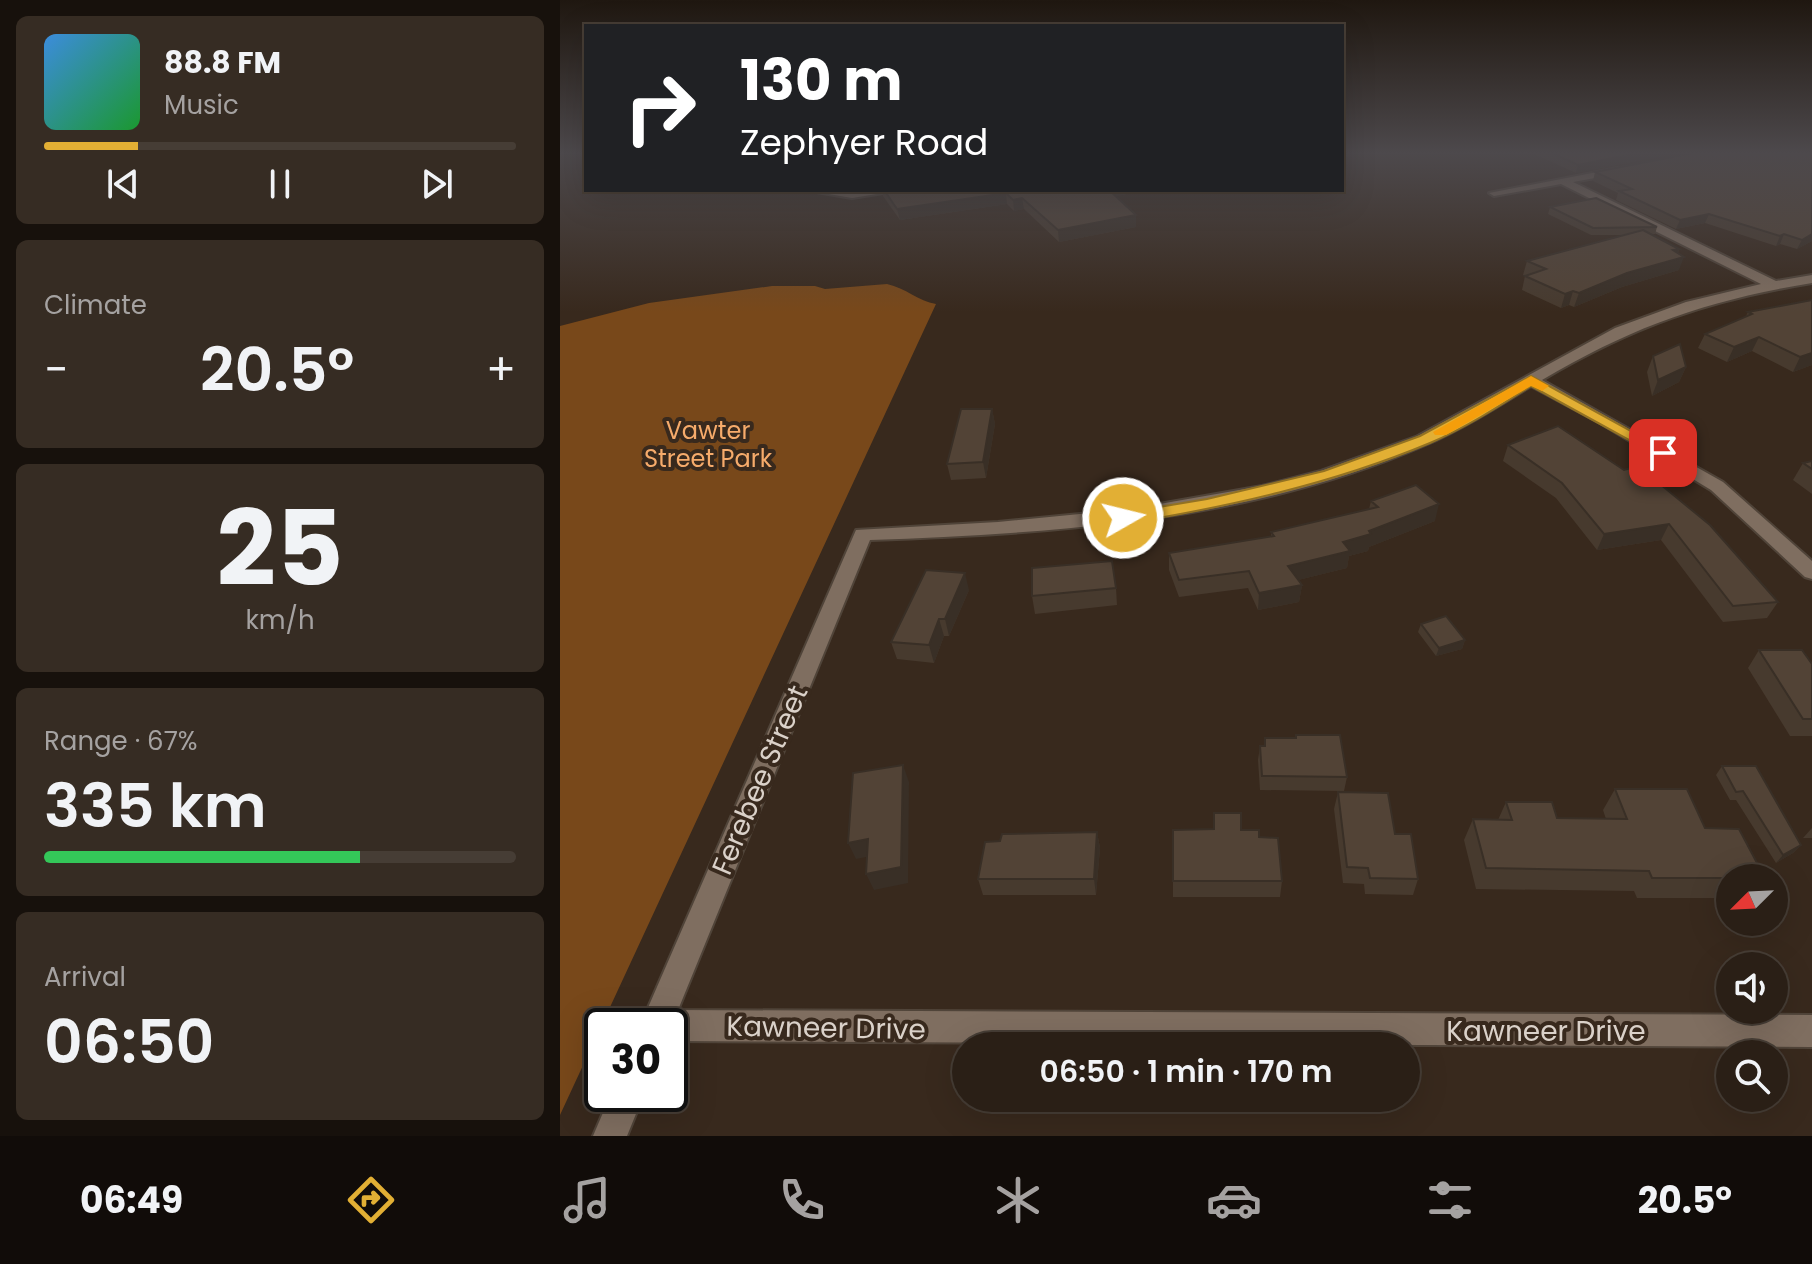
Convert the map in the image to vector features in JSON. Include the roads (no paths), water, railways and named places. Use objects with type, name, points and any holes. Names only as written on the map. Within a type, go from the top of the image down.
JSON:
[{"type":"street","points":[[1613,206],[1773,285]]},
{"type":"street","points":[[1531,380],[1620,331],[1663,313],[1747,289],[1812,279]]},
{"type":"street","points":[[1531,380],[1608,421],[1717,486],[1812,572]]},
{"type":"street","name":"Ferebee Street","points":[[665,1008],[863,534],[1060,526],[1154,514],[1255,494],[1329,475],[1392,453],[1476,414],[1531,380]]},
{"type":"street","name":"Kawneer Drive","points":[[688,1026],[1812,1031]]},
{"type":"street","points":[[610,1136],[620,1112]]},
{"type":"park label","name":"Vawter Street Park","points":[[708,444]]}]
